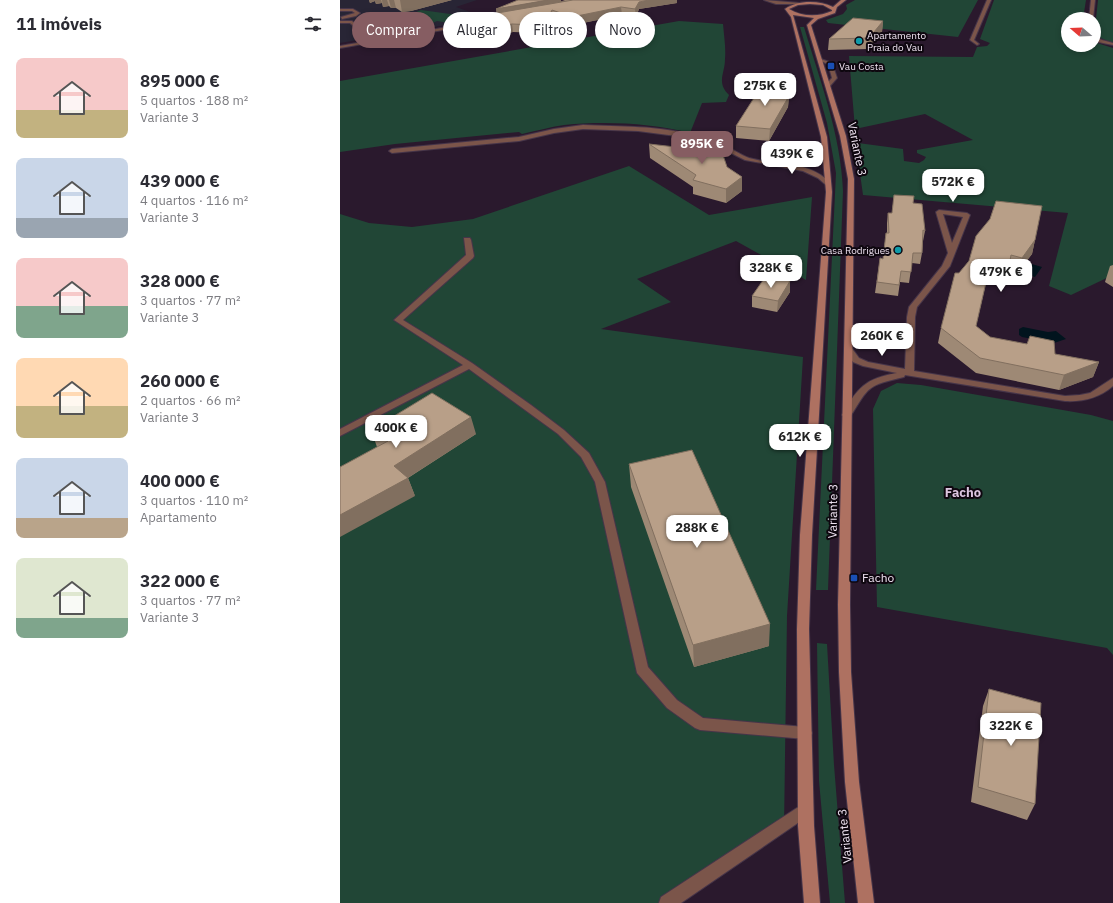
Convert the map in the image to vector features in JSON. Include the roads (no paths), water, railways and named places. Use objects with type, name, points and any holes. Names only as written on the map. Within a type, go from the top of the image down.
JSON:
[{"type":"main road","points":[[823,0],[790,6],[788,11],[807,16],[830,12],[837,4],[844,0]]},
{"type":"main road","points":[[802,4],[824,4],[830,12]]},
{"type":"main road","name":"Variante 3","points":[[788,11],[793,18],[824,137],[828,184],[806,535],[803,629],[806,809],[812,903]]},
{"type":"main road","name":"Variante 3","points":[[830,12],[810,21],[809,25],[843,136],[851,179],[844,672],[852,782],[866,903]]},
{"type":"street","points":[[765,0],[802,4]]},
{"type":"street","points":[[765,0],[788,11]]},
{"type":"street","points":[[977,44],[972,40],[989,0]]},
{"type":"street","points":[[1091,12],[1093,0]]},
{"type":"street","points":[[340,10],[358,12],[357,14],[347,18],[340,18]]},
{"type":"street","points":[[347,18],[351,22]]},
{"type":"street","points":[[340,22],[351,22]]},
{"type":"street","points":[[1101,41],[1113,44]]},
{"type":"street","points":[[340,47],[352,45]]},
{"type":"street","points":[[392,151],[518,139],[575,128],[622,128],[674,133],[693,137],[748,159],[805,169],[820,177],[828,184]]},
{"type":"street","points":[[759,161],[804,161],[819,155],[825,150]]},
{"type":"street","points":[[909,373],[911,317],[913,307],[946,266],[950,252],[967,215],[939,212],[938,213],[950,252]]},
{"type":"street","points":[[467,240],[470,256],[398,320],[469,366],[528,407],[561,432],[585,455],[600,482],[642,669],[672,704],[700,724],[805,733]]},
{"type":"street","points":[[848,349],[856,360],[866,364],[909,373],[1056,398],[1078,400],[1093,396],[1105,389],[1113,381]]},
{"type":"street","points":[[340,432],[469,366]]},
{"type":"street","points":[[847,415],[858,394],[867,385],[888,377],[909,373]]},
{"type":"street","points":[[667,903],[806,809]]},
{"type":"water","points":[[1028,263],[1042,267],[1035,277],[1021,273]]},
{"type":"water","points":[[1023,327],[1048,332],[1056,331],[1066,339],[1054,343],[1022,337],[1019,335],[1019,329]]},
{"type":"place","name":"Apartamento Praia do Vau","points":[[859,41]]},
{"type":"place","name":"Vau Costa","points":[[831,66]]},
{"type":"place","name":"Casa Rodrigues","points":[[898,250]]},
{"type":"place","name":"Facho","points":[[854,578]]},
{"type":"district","name":"Facho","points":[[963,492]]}]
